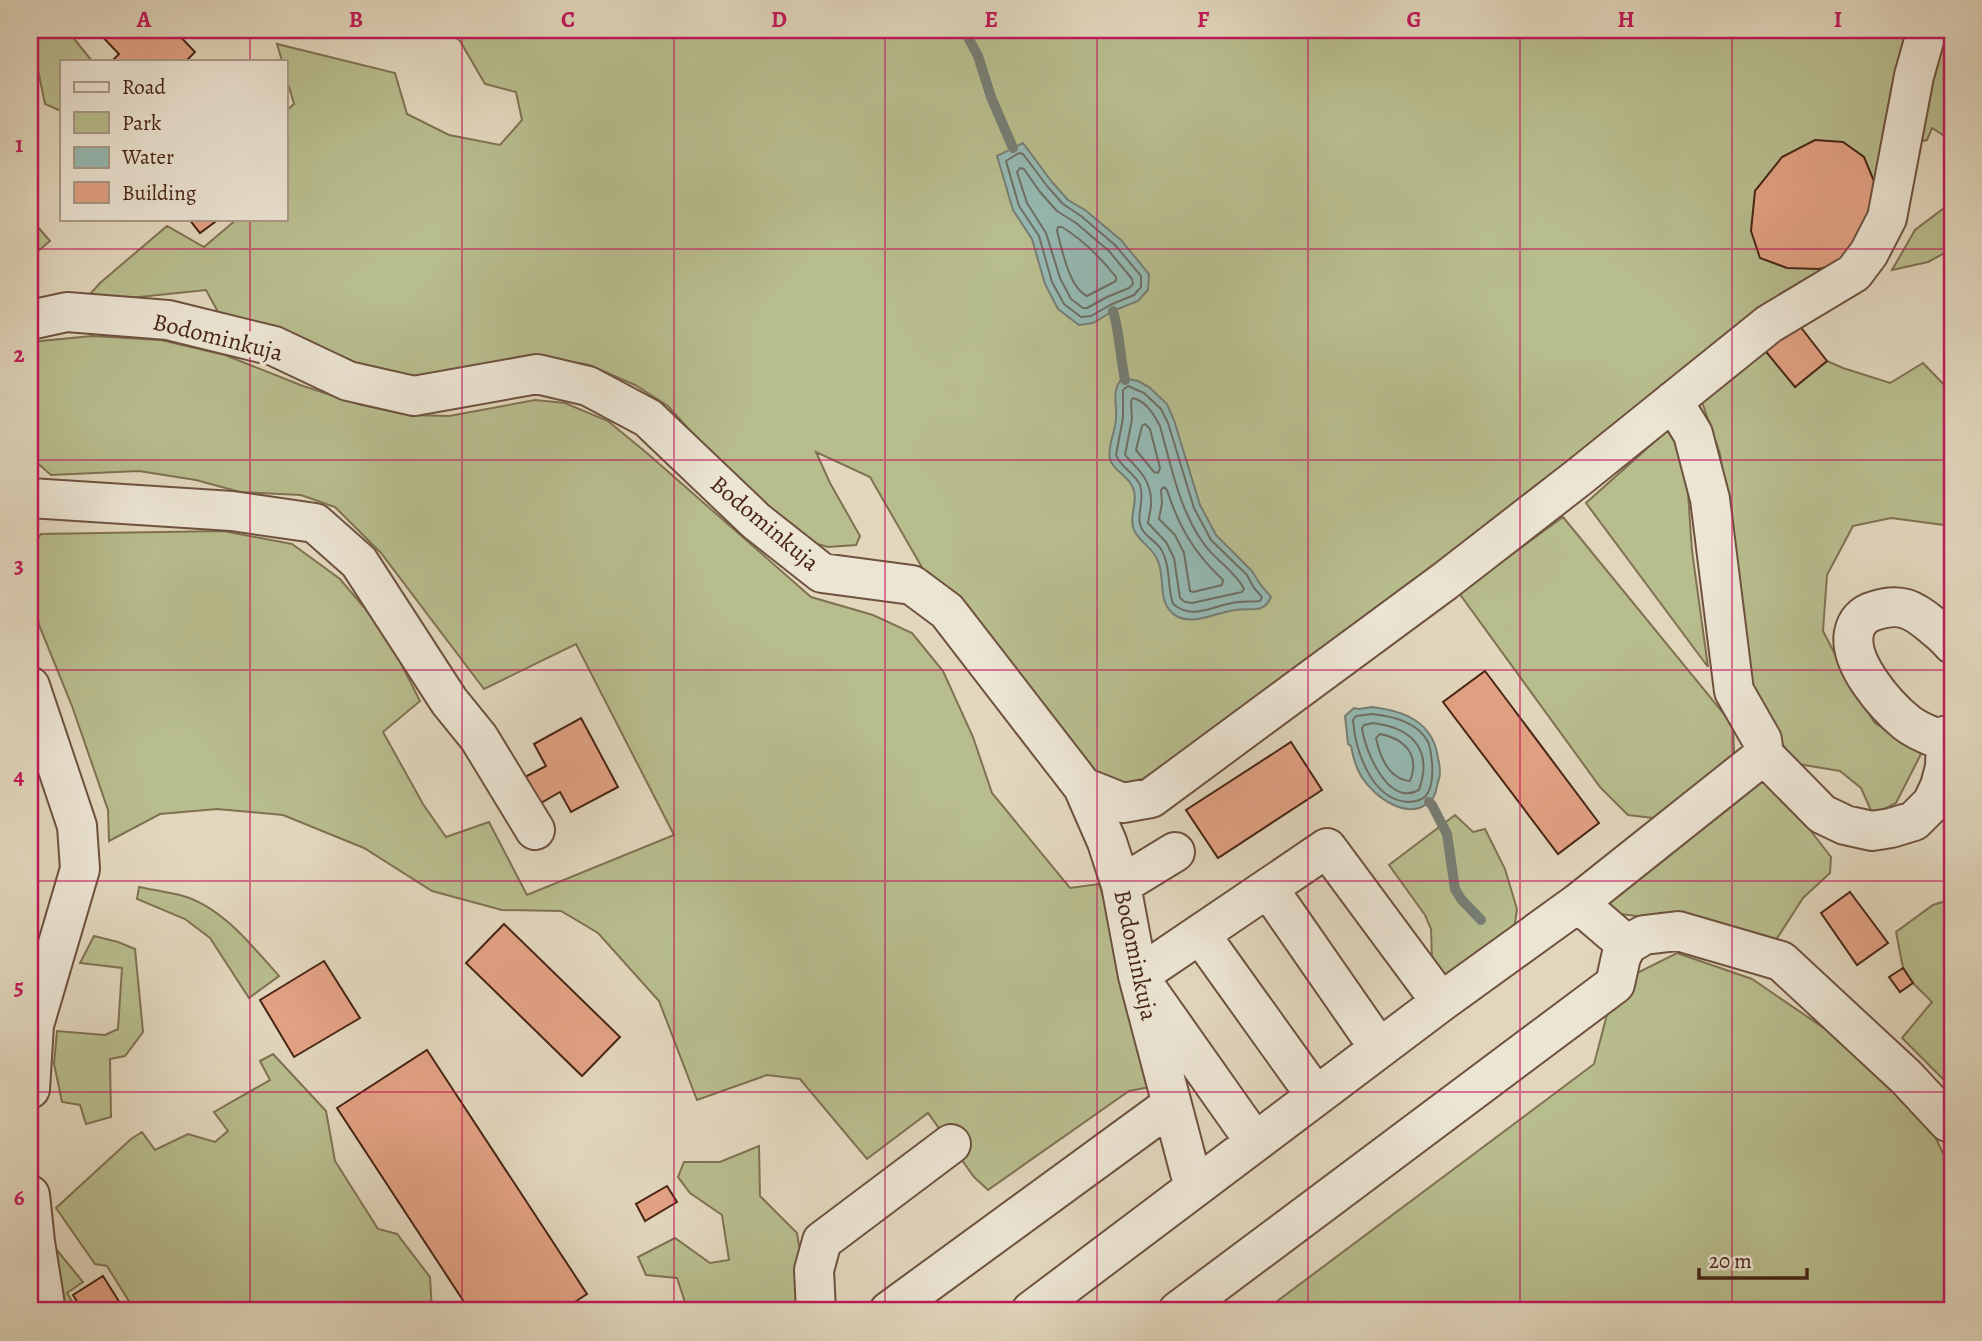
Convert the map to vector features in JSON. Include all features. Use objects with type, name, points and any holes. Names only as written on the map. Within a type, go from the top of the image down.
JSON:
[{"type":"street","points":[[1083,787],[1123,803],[1151,798],[1445,581],[1769,324],[1854,273],[1869,253],[1887,218],[1914,76],[1927,30]]},
{"type":"street","name":"Bodominkuja","points":[[30,320],[67,313],[168,320],[274,345],[348,381],[414,396],[537,374],[588,386],[648,418],[756,521],[822,573],[912,586],[947,611],[1083,787],[1107,842],[1121,885],[1138,976],[1194,1188]]},
{"type":"street","points":[[1673,401],[1693,435],[1710,499],[1734,691],[1762,740],[1763,755],[1822,814],[1845,825],[1872,831],[1914,821],[1932,803],[1945,766],[1949,736],[1936,738],[1907,723],[1862,671],[1853,641],[1858,621],[1865,614],[1902,607],[1917,613],[1952,644]]},
{"type":"street","points":[[30,498],[232,511],[315,523],[359,562],[449,701],[479,738],[535,830]]},
{"type":"street","points":[[30,686],[77,825],[80,869],[34,1024],[30,1090]]},
{"type":"street","points":[[1031,1311],[1379,1048],[1578,903],[1763,755]]},
{"type":"street","points":[[1255,1142],[1138,976],[1327,848],[1441,1002]]},
{"type":"street","points":[[1121,885],[1175,852]]},
{"type":"street","points":[[1268,888],[1379,1048]]},
{"type":"street","points":[[1578,903],[1627,946]]},
{"type":"street","points":[[1178,1311],[1615,984],[1621,957],[1627,946],[1644,935],[1678,931],[1781,961],[1906,1077],[1948,1122],[1952,1122]]},
{"type":"street","points":[[1200,934],[1316,1096]]},
{"type":"street","points":[[889,1311],[1171,1105]]},
{"type":"street","points":[[816,1311],[814,1270],[822,1241],[951,1144]]},
{"type":"street","points":[[30,1195],[46,1311]]},
{"type":"green space","points":[[30,30],[67,30],[91,60],[60,60],[60,111],[45,104],[33,46],[30,44]]},
{"type":"green space","points":[[446,30],[1952,30],[1952,141],[1932,128],[1927,140],[1911,143],[1869,253],[1123,803],[947,611],[870,477],[816,452],[860,536],[856,545],[828,547],[799,539],[765,514],[668,406],[635,385],[589,365],[542,357],[419,380],[355,362],[278,329],[218,312],[206,290],[82,303],[100,283],[167,226],[204,247],[236,220],[287,220],[287,110],[294,104],[287,80],[287,60],[282,60],[277,44],[395,73],[407,114],[449,135],[500,145],[522,120],[516,92],[485,84],[460,41]]},
{"type":"green space","points":[[1952,202],[1952,249],[1928,262],[1892,270],[1915,230]]},
{"type":"green space","points":[[30,218],[50,241],[30,258]]},
{"type":"green space","points":[[92,336],[161,340],[225,355],[303,386],[362,405],[410,415],[449,416],[535,400],[565,403],[608,421],[811,597],[873,615],[912,633],[943,671],[973,737],[992,793],[1070,888],[1099,884],[1111,920],[1150,1087],[1129,1091],[988,1190],[974,1177],[928,1113],[867,1159],[800,1079],[767,1075],[697,1100],[659,1001],[598,933],[561,911],[502,910],[432,891],[364,848],[283,815],[217,809],[160,814],[109,841],[108,810],[72,706],[39,625],[30,577],[30,550],[41,534],[223,531],[292,544],[340,579],[385,632],[420,701],[383,732],[423,804],[446,837],[489,822],[527,895],[674,835],[576,644],[484,689],[381,553],[335,507],[301,495],[240,492],[196,480],[139,471],[51,475],[34,460],[34,378],[30,342]]},
{"type":"green space","points":[[1763,348],[1795,386],[1827,361],[1890,383],[1923,363],[1952,393],[1952,526],[1891,518],[1853,526],[1827,575],[1823,631],[1855,693],[1875,723],[1922,752],[1896,803],[1873,815],[1861,788],[1840,771],[1798,764],[1749,703],[1738,575],[1720,454],[1702,402]]},
{"type":"green space","points":[[1671,427],[1686,464],[1692,551],[1708,667],[1586,503]]},
{"type":"green space","points":[[1563,517],[1733,725],[1734,754],[1713,787],[1668,816],[1653,818],[1628,815],[1600,787],[1459,593]]},
{"type":"green space","points":[[1762,776],[1796,812],[1831,857],[1830,873],[1803,898],[1774,943],[1679,921],[1620,914],[1608,909],[1606,894]]},
{"type":"green space","points":[[1455,815],[1473,832],[1485,829],[1505,869],[1517,909],[1514,930],[1457,975],[1439,976],[1432,959],[1431,929],[1425,915],[1389,865]]},
{"type":"green space","points":[[139,887],[183,896],[211,909],[236,929],[279,976],[249,998],[210,938],[185,919],[137,899]]},
{"type":"green space","points":[[1952,899],[1952,1088],[1902,1038],[1932,1002],[1913,983],[1903,968],[1896,932],[1933,905]]},
{"type":"green space","points":[[94,936],[135,949],[143,1032],[125,1056],[110,1059],[111,1117],[86,1124],[80,1105],[62,1102],[54,1064],[57,1031],[105,1035],[118,1029],[122,968],[80,963]]},
{"type":"green space","points":[[1677,953],[1752,979],[1862,1054],[1929,1124],[1952,1172],[1952,1311],[1264,1311],[1594,1064],[1615,984]]},
{"type":"green space","points":[[273,1054],[326,1111],[335,1161],[378,1229],[397,1234],[430,1277],[432,1311],[135,1311],[107,1266],[95,1264],[56,1208],[142,1132],[155,1150],[188,1134],[215,1142],[228,1131],[214,1112],[270,1080],[260,1061]]},
{"type":"green space","points":[[759,1146],[760,1196],[797,1233],[801,1258],[796,1311],[677,1311],[686,1305],[677,1278],[646,1275],[638,1257],[675,1238],[710,1263],[729,1260],[722,1215],[690,1193],[678,1177],[684,1162],[720,1162]]},
{"type":"green space","points":[[51,1243],[83,1282],[67,1293],[78,1311],[64,1311]]},
{"type":"water","points":[[1023,143],[1068,200],[1085,210],[1121,240],[1149,274],[1148,290],[1138,301],[1093,323],[1079,325],[1058,309],[1045,284],[1032,239],[1013,210],[997,156]]},
{"type":"water","points":[[1128,379],[1149,387],[1167,404],[1200,505],[1216,535],[1252,571],[1271,597],[1261,608],[1228,611],[1192,620],[1178,617],[1167,607],[1157,559],[1132,525],[1135,493],[1110,459],[1116,423],[1116,389],[1120,381]]},
{"type":"water","points":[[1372,707],[1406,715],[1424,727],[1430,735],[1435,746],[1440,774],[1434,797],[1423,806],[1413,809],[1393,805],[1374,792],[1359,772],[1348,744],[1345,716],[1354,708]]},
{"type":"building","points":[[96,30],[174,30],[195,52],[187,60],[113,60],[119,54]]},
{"type":"building","points":[[1815,140],[1843,142],[1864,157],[1876,186],[1862,237],[1848,258],[1819,269],[1787,268],[1760,258],[1751,231],[1755,191],[1782,157]]},
{"type":"building","points":[[190,220],[218,220],[200,233]]},
{"type":"building","points":[[1796,321],[1827,361],[1795,387],[1763,348]]},
{"type":"building","points":[[1485,671],[1599,823],[1558,854],[1443,702]]},
{"type":"building","points":[[581,718],[618,787],[571,812],[560,792],[539,804],[525,777],[546,766],[534,744]]},
{"type":"building","points":[[1291,742],[1322,790],[1218,858],[1186,810]]},
{"type":"building","points":[[1850,892],[1888,943],[1857,965],[1821,913]]},
{"type":"building","points":[[504,924],[620,1037],[582,1076],[466,963]]},
{"type":"building","points":[[324,961],[360,1018],[294,1057],[260,1000]]},
{"type":"building","points":[[1903,968],[1913,983],[1900,992],[1889,977]]},
{"type":"building","points":[[427,1050],[587,1294],[561,1311],[470,1311],[337,1108]]},
{"type":"building","points":[[667,1186],[677,1202],[645,1221],[636,1204]]},
{"type":"building","points":[[103,1276],[125,1311],[83,1311],[73,1295]]},
{"type":"waterway","points":[[964,30],[978,56],[991,97],[1013,148]]},
{"type":"waterway","points":[[1113,311],[1125,380]]},
{"type":"waterway","points":[[1429,802],[1447,834],[1455,889],[1481,920]]}]
